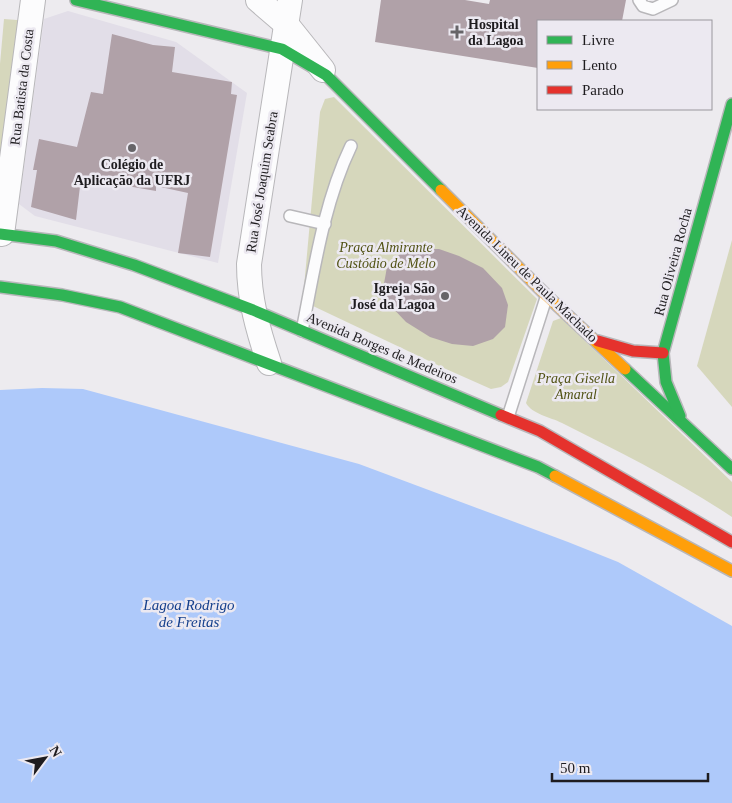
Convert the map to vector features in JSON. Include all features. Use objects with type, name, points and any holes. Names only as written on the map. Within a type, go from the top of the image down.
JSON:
[{"type":"main road","name":"Avenida Lineu de Paula Machado","points":[[76,0],[282,49],[326,74],[547,296],[732,469]]},
{"type":"main road","name":"Rua Oliveira Rocha","points":[[686,426],[671,397],[666,382],[663,354],[732,104]]},
{"type":"main road","name":"Avenida Borges de Medeiros","points":[[1,235],[56,241],[134,265],[253,310],[508,417],[540,431],[732,542]]},
{"type":"main road","points":[[0,287],[62,295],[120,308],[538,466],[732,571]]},
{"type":"main road","points":[[594,340],[633,351],[663,354]]},
{"type":"street","name":"Rua Batista da Costa","points":[[1,235],[33,0]]},
{"type":"street","name":"Avenida Lineu de Paula Machado","points":[[258,0],[286,25],[326,74]]},
{"type":"street","name":"Rua José Joaquim Seabra","points":[[269,363],[253,310],[249,285],[249,264],[290,0]]},
{"type":"lane","points":[[639,0],[642,6],[653,9],[672,0]]},
{"type":"lane","points":[[302,331],[325,224],[339,172],[351,146]]},
{"type":"lane","points":[[290,216],[325,224]]},
{"type":"lane","points":[[508,417],[547,296]]},
{"type":"shaded area","name":"Colégio de Aplicação da UFRJ","points":[[68,11],[176,42],[247,93],[218,263],[35,216],[19,204],[44,19]]},
{"type":"green space","points":[[4,19],[30,21],[0,217],[0,64]]},
{"type":"green space","name":"Praça Almirante Custódio de Melo","points":[[334,97],[537,299],[508,382],[501,387],[491,389],[446,369],[313,306],[307,296],[304,287],[320,112],[325,99]]},
{"type":"green space","points":[[732,240],[732,407],[697,366]]},
{"type":"green space","name":"Praça Gisella Amaral","points":[[561,318],[732,482],[732,517],[648,467],[562,423],[537,413],[529,407],[526,403],[553,321]]},
{"type":"water","name":"Lagoa Rodrigo de Freitas","points":[[83,389],[359,464],[618,562],[732,626],[732,803],[0,803],[0,390]]},
{"type":"building","name":"Hospital da Lagoa","points":[[381,0],[465,0],[489,4],[490,0],[626,0],[622,20],[537,20],[537,68],[375,42]]},
{"type":"building","points":[[112,34],[153,45],[175,47],[172,72],[232,82],[231,94],[237,95],[210,257],[178,253],[188,193],[156,186],[156,191],[81,178],[76,220],[31,207],[37,170],[33,170],[39,139],[77,147],[91,92],[103,94]]},
{"type":"building","name":"Igreja São José da Lagoa","points":[[418,249],[439,249],[459,256],[483,268],[502,288],[508,305],[505,327],[493,339],[473,346],[452,344],[430,337],[406,322],[388,303],[383,289],[387,267],[400,254]]},
{"type":"traffic: fast","points":[[76,0],[282,49],[326,75],[441,190]]},
{"type":"traffic: fast","points":[[680,416],[666,382],[663,353],[732,104]]},
{"type":"traffic: fast","points":[[0,234],[56,241],[134,265],[253,310],[501,415]]},
{"type":"traffic: fast","points":[[0,287],[62,295],[120,307],[538,467],[555,476]]},
{"type":"traffic: fast","points":[[625,369],[732,469]]},
{"type":"traffic: slow","points":[[441,190],[547,296],[625,369]]},
{"type":"traffic: slow","points":[[555,476],[732,571]]},
{"type":"traffic: jam","points":[[598,341],[633,351],[663,353]]},
{"type":"traffic: jam","points":[[501,415],[540,431],[732,542]]},
{"type":"place","name":"Hospital da Lagoa","points":[[457,32]]},
{"type":"place","name":"Colégio de Aplicação da UFRJ","points":[[132,148]]},
{"type":"place","name":"Igreja São José da Lagoa","points":[[445,296]]}]
